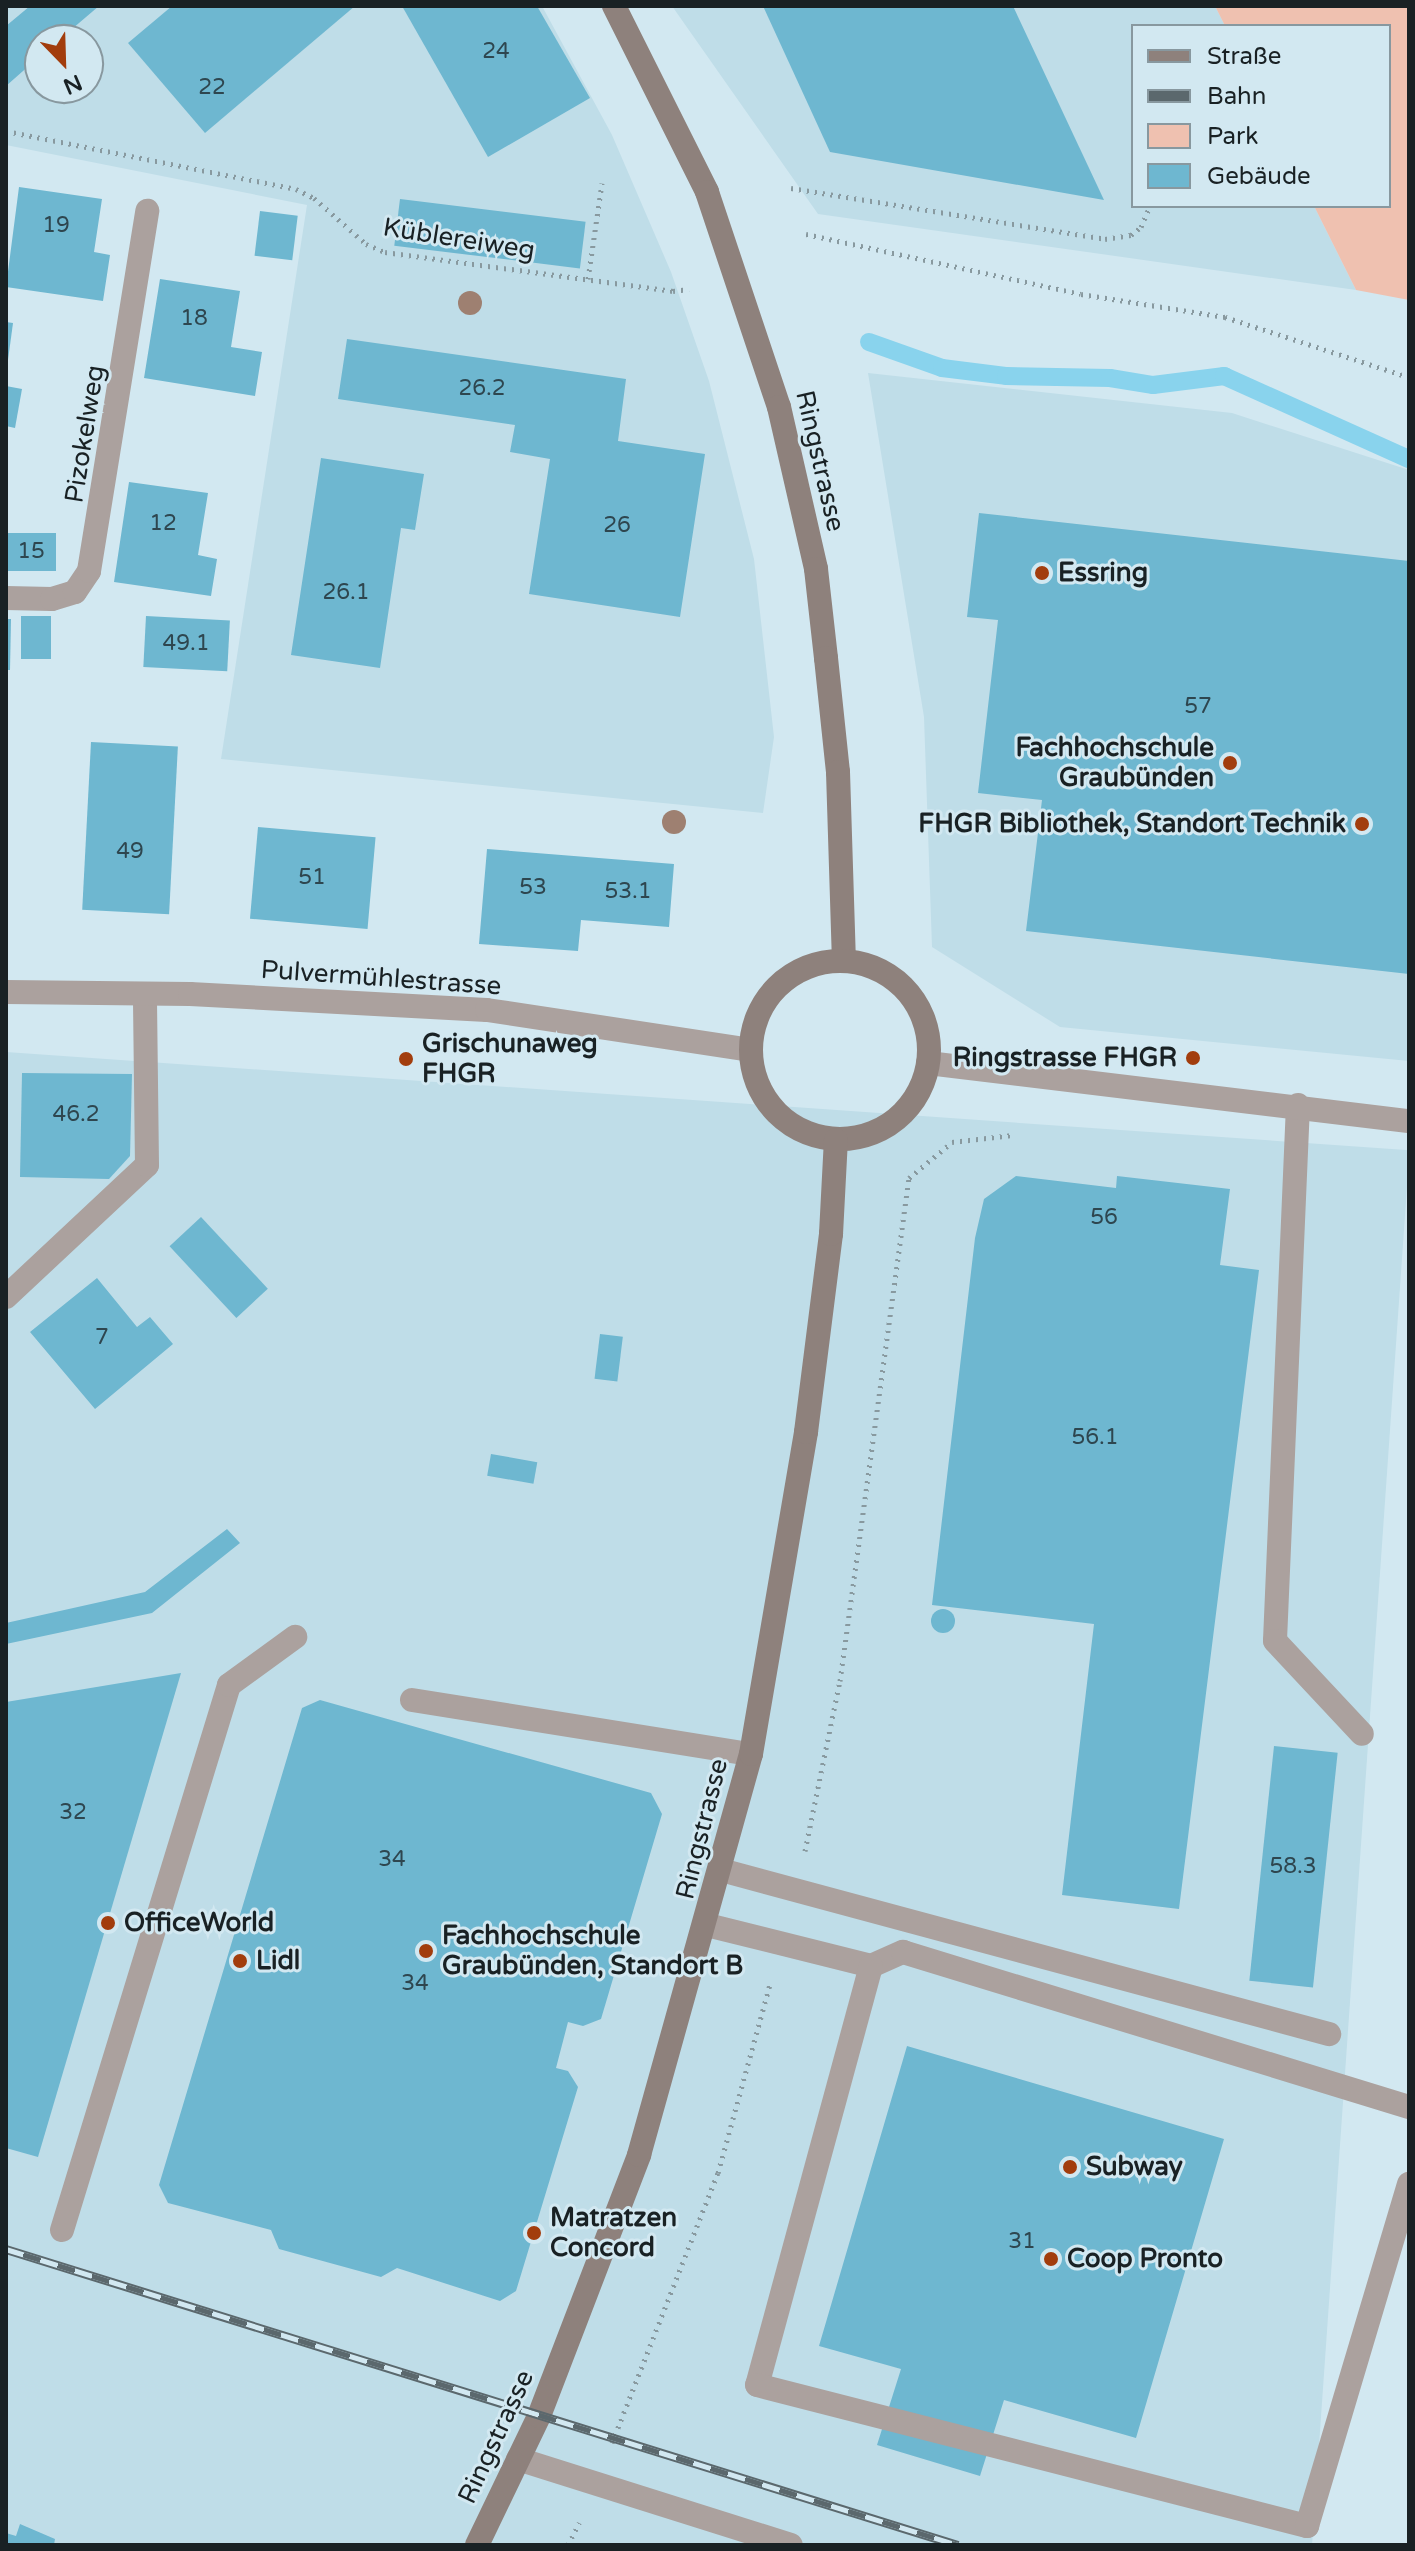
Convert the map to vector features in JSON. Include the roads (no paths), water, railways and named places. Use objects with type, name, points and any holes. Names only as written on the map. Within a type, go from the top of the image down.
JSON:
[{"type":"main road","name":"Ringstrasse","points":[[614,6],[707,192],[760,340],[786,436],[816,569],[826,658],[838,772],[844,961]]},
{"type":"main road","points":[[844,961],[873,967],[898,982],[918,1006],[928,1034],[928,1063],[906,1110],[886,1126],[836,1140],[810,1135],[786,1122],[755,1077],[750,1050],[758,1016],[778,986],[797,972],[844,961]]},
{"type":"main road","name":"Ringstrasse","points":[[477,2545],[518,2459],[584,2305],[639,2155],[707,1925],[751,1754],[806,1432],[831,1234],[836,1140]]},
{"type":"street","name":"Pizokelweg","points":[[6,598],[52,599],[75,592],[89,571],[147,211]]},
{"type":"street","name":"Pulvermühlestrasse","points":[[6,992],[145,994],[487,1010],[750,1050]]},
{"type":"street","points":[[6,1297],[147,1165],[145,994]]},
{"type":"street","points":[[928,1063],[1298,1105],[1409,1121]]},
{"type":"street","points":[[1298,1105],[1275,1641],[1362,1734]]},
{"type":"street","points":[[62,2230],[229,1685],[295,1637]]},
{"type":"street","points":[[412,1700],[751,1754]]},
{"type":"street","points":[[721,1870],[1329,2034]]},
{"type":"street","points":[[707,1925],[871,1966],[903,1952],[1409,2107]]},
{"type":"street","points":[[871,1966],[757,2385],[1307,2526],[1409,2184]]},
{"type":"street","points":[[518,2459],[791,2545]]},
{"type":"waterway","points":[[869,342],[942,368],[1006,376],[1110,378],[1153,385],[1224,376],[1409,459]]},
{"type":"railway","points":[[6,2249],[958,2545]]},
{"type":"place","name":"Essring","points":[[1042,573]]},
{"type":"place","name":"Fachhochschule Graubünden","points":[[1230,763]]},
{"type":"place","name":"FHGR Bibliothek, Standort Technik","points":[[1362,824]]},
{"type":"place","name":"Ringstrasse FHGR","points":[[1193,1058]]},
{"type":"place","name":"Grischunaweg FHGR","points":[[406,1059]]},
{"type":"place","name":"OfficeWorld","points":[[108,1923]]},
{"type":"place","name":"Fachhochschule Graubünden, Standort B","points":[[426,1951]]},
{"type":"place","name":"Lidl","points":[[240,1961]]},
{"type":"place","name":"Subway","points":[[1070,2167]]},
{"type":"place","name":"Matratzen Concord","points":[[534,2233]]},
{"type":"place","name":"Coop Pronto","points":[[1051,2259]]}]
